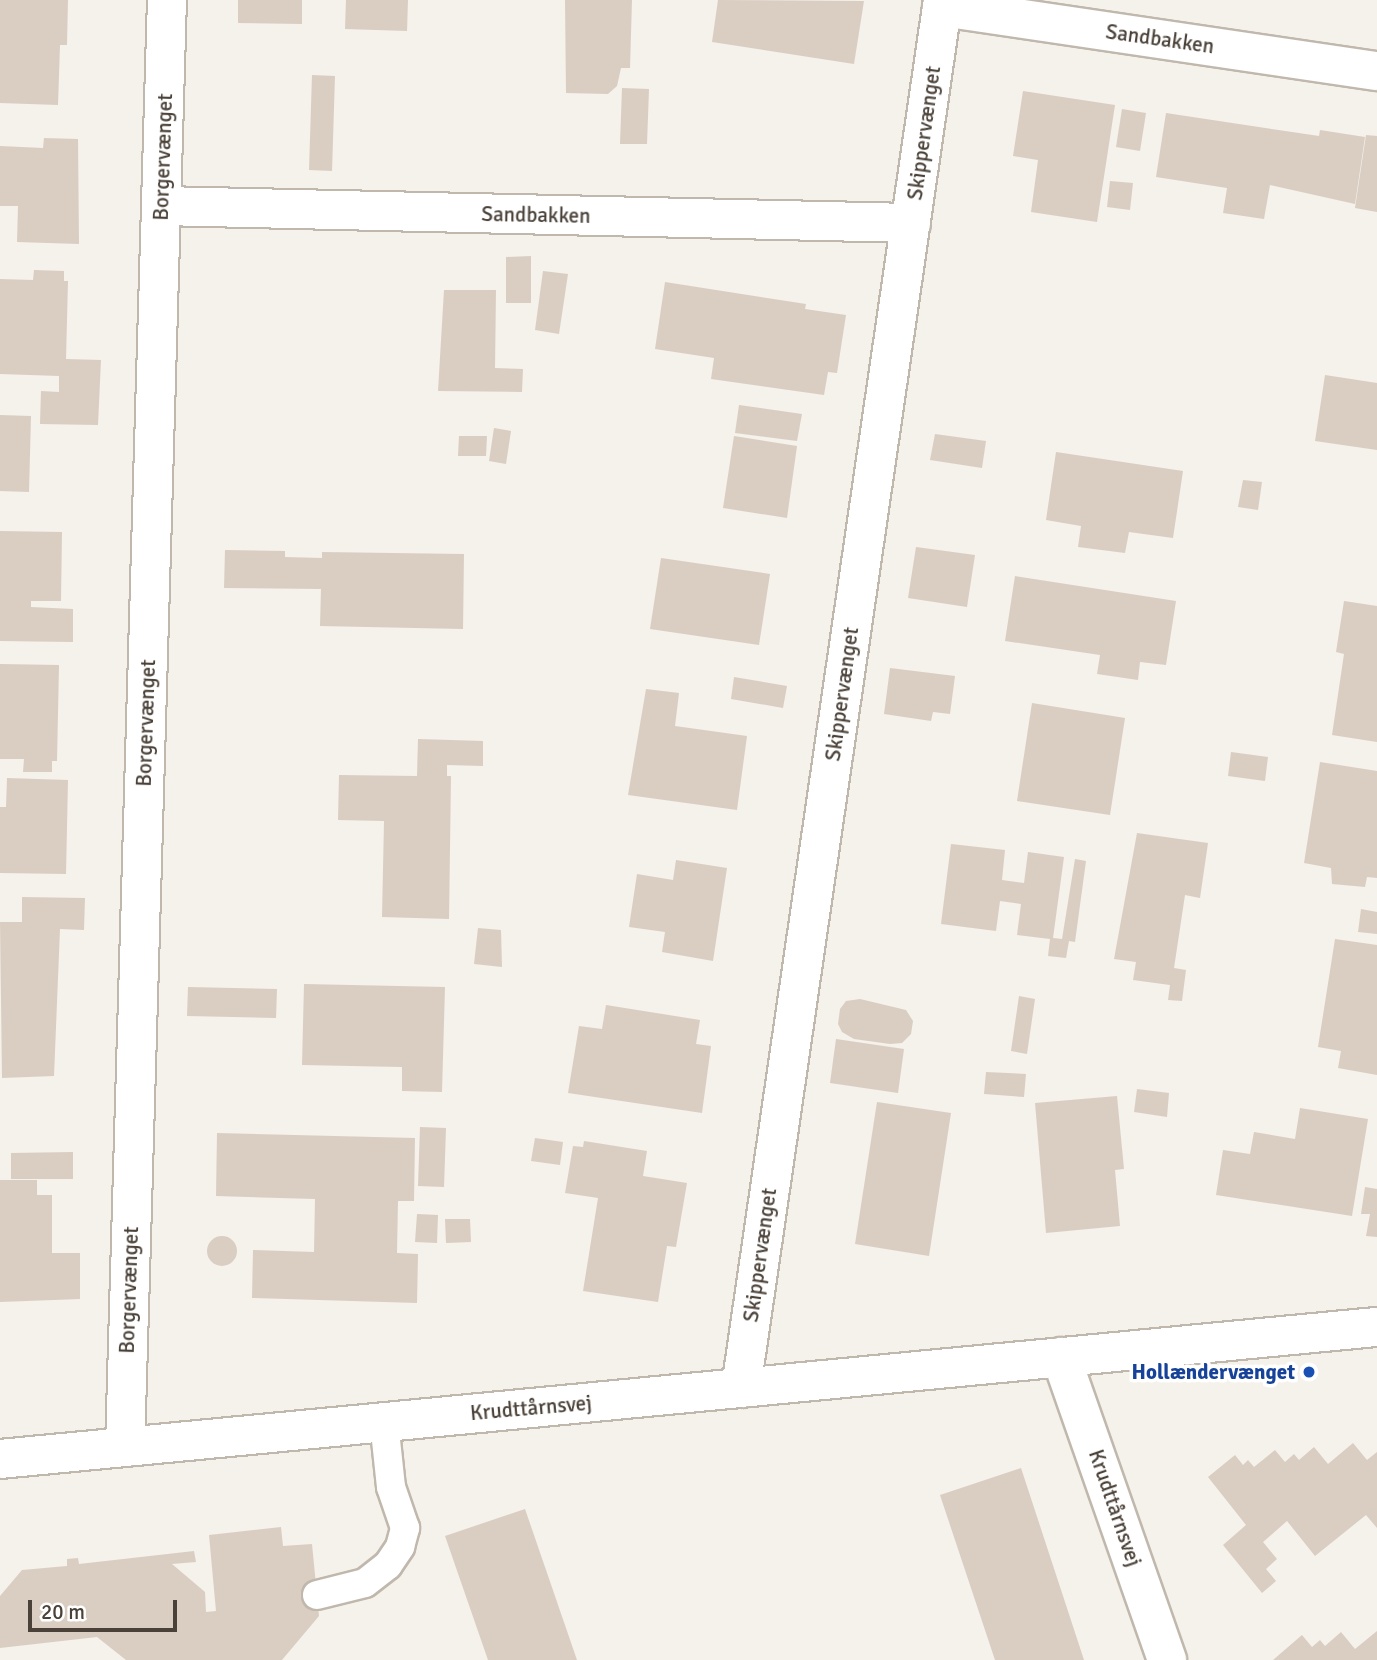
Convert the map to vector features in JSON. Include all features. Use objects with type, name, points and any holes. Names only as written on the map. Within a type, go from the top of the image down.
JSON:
[{"type":"street","name":"Borgervænget","points":[[125,1447],[167,0]]},
{"type":"street","name":"Sandbakken","points":[[943,3],[1377,71]]},
{"type":"street","name":"Skippervænget","points":[[741,1388],[943,3]]},
{"type":"street","name":"Sandbakken","points":[[161,206],[911,223]]},
{"type":"street","name":"Krudttårnsvej","points":[[0,1459],[1377,1326]]},
{"type":"street","name":"Krudttårnsvej","points":[[1061,1357],[1167,1660]]},
{"type":"lane","points":[[317,1595],[365,1583],[388,1565],[400,1547],[405,1528],[391,1487],[383,1422]]},
{"type":"building","points":[[0,0],[68,0],[67,45],[60,45],[58,105],[0,103]]},
{"type":"building","points":[[238,0],[302,0],[302,24],[238,23]]},
{"type":"building","points":[[346,0],[408,0],[407,31],[345,29]]},
{"type":"building","points":[[565,0],[632,0],[630,68],[621,68],[617,86],[608,94],[566,93]]},
{"type":"building","points":[[718,0],[864,1],[854,64],[712,42]]},
{"type":"building","points":[[312,75],[335,76],[332,171],[309,170]]},
{"type":"building","points":[[622,88],[649,89],[647,144],[620,144]]},
{"type":"building","points":[[1023,91],[1115,105],[1097,222],[1031,212],[1038,160],[1013,156]]},
{"type":"building","points":[[1122,109],[1146,113],[1140,151],[1116,147]]},
{"type":"building","points":[[1166,113],[1319,136],[1320,130],[1365,137],[1355,204],[1270,185],[1264,219],[1223,213],[1227,188],[1156,177]]},
{"type":"building","points":[[1366,135],[1377,136],[1377,212],[1355,208]]},
{"type":"building","points":[[44,138],[78,139],[79,244],[17,242],[18,206],[0,206],[0,146],[43,148]]},
{"type":"building","points":[[1110,181],[1133,183],[1130,210],[1107,207]]},
{"type":"building","points":[[531,256],[531,303],[506,303],[506,257]]},
{"type":"building","points":[[34,270],[64,271],[64,281],[68,281],[66,359],[101,360],[98,425],[40,424],[41,391],[59,392],[59,376],[0,374],[0,279],[33,280]]},
{"type":"building","points":[[543,271],[568,274],[559,334],[535,330]]},
{"type":"building","points":[[665,282],[806,304],[805,309],[846,315],[837,373],[828,372],[824,395],[711,379],[714,358],[655,349]]},
{"type":"building","points":[[444,290],[496,290],[495,368],[523,369],[522,392],[438,391]]},
{"type":"building","points":[[1325,375],[1377,383],[1377,450],[1315,441]]},
{"type":"building","points":[[739,405],[802,414],[797,441],[735,433]]},
{"type":"building","points":[[0,415],[31,416],[29,492],[0,491]]},
{"type":"building","points":[[494,428],[511,431],[506,464],[489,461]]},
{"type":"building","points":[[935,434],[986,441],[982,468],[930,460]]},
{"type":"building","points":[[459,436],[487,436],[486,456],[458,456]]},
{"type":"building","points":[[734,436],[797,446],[787,518],[723,508]]},
{"type":"building","points":[[1056,452],[1183,471],[1173,538],[1129,532],[1125,553],[1078,547],[1081,526],[1046,520]]},
{"type":"building","points":[[1243,480],[1262,482],[1258,510],[1238,507]]},
{"type":"building","points":[[0,531],[62,532],[61,601],[31,601],[31,607],[73,609],[73,642],[0,641]]},
{"type":"building","points":[[916,547],[975,555],[967,607],[908,598]]},
{"type":"building","points":[[225,550],[285,551],[285,557],[322,558],[322,552],[464,554],[463,629],[320,626],[321,589],[224,588]]},
{"type":"building","points":[[661,558],[770,574],[759,645],[650,629]]},
{"type":"building","points":[[1015,576],[1176,601],[1166,665],[1140,662],[1138,680],[1097,674],[1100,655],[1005,641]]},
{"type":"building","points":[[1344,601],[1377,606],[1377,742],[1332,735],[1344,654],[1336,652]]},
{"type":"building","points":[[0,664],[59,665],[57,761],[52,761],[52,772],[23,772],[24,759],[0,759]]},
{"type":"building","points":[[890,668],[955,676],[950,714],[933,712],[931,721],[884,714]]},
{"type":"building","points":[[734,677],[787,686],[783,708],[731,699]]},
{"type":"building","points":[[646,689],[679,693],[675,726],[747,736],[737,810],[628,795]]},
{"type":"building","points":[[1032,703],[1125,718],[1110,815],[1017,801]]},
{"type":"building","points":[[418,739],[483,741],[483,766],[447,765],[447,776],[451,776],[449,919],[382,917],[384,821],[338,820],[339,775],[417,776]]},
{"type":"building","points":[[1231,752],[1268,757],[1265,781],[1228,776]]},
{"type":"building","points":[[1320,762],[1377,771],[1377,878],[1367,877],[1365,887],[1332,884],[1331,868],[1304,863]]},
{"type":"building","points":[[7,778],[68,780],[66,874],[0,873],[0,807],[6,807]]},
{"type":"building","points":[[1137,833],[1208,843],[1200,898],[1185,895],[1174,968],[1186,970],[1182,1001],[1168,1000],[1170,985],[1133,980],[1136,962],[1114,959]]},
{"type":"building","points":[[951,844],[1005,850],[1002,880],[1024,883],[1028,852],[1064,857],[1053,938],[1062,939],[1075,859],[1086,861],[1075,942],[1069,941],[1066,958],[1048,956],[1050,939],[1017,935],[1021,904],[1000,901],[996,931],[941,924]]},
{"type":"building","points":[[676,860],[727,868],[713,961],[662,952],[665,932],[629,927],[637,874],[673,880]]},
{"type":"building","points":[[22,897],[85,898],[84,930],[60,929],[54,1076],[2,1078],[0,922],[22,922]]},
{"type":"building","points":[[1361,909],[1377,912],[1377,934],[1358,932]]},
{"type":"building","points":[[478,928],[501,930],[502,967],[474,964]]},
{"type":"building","points":[[1335,939],[1377,945],[1377,1075],[1338,1068],[1341,1051],[1318,1047]]},
{"type":"building","points":[[304,984],[445,987],[442,1092],[402,1091],[402,1067],[302,1065]]},
{"type":"building","points":[[188,987],[277,989],[276,1018],[187,1016]]},
{"type":"building","points":[[1019,996],[1035,999],[1027,1054],[1011,1051]]},
{"type":"building","points":[[860,999],[906,1010],[913,1021],[911,1034],[902,1043],[890,1044],[854,1039],[842,1032],[838,1024],[840,1009],[846,1001]]},
{"type":"building","points":[[606,1005],[700,1020],[696,1044],[711,1046],[702,1113],[568,1093],[579,1026],[602,1029]]},
{"type":"building","points":[[836,1039],[904,1049],[898,1093],[830,1083]]},
{"type":"building","points":[[986,1072],[1026,1074],[1024,1097],[984,1094]]},
{"type":"building","points":[[1137,1089],[1169,1093],[1167,1117],[1134,1112]]},
{"type":"building","points":[[1117,1096],[1124,1169],[1115,1170],[1120,1226],[1046,1233],[1035,1103]]},
{"type":"building","points":[[877,1102],[951,1113],[929,1256],[855,1244]]},
{"type":"building","points":[[1300,1108],[1368,1119],[1352,1216],[1216,1195],[1223,1150],[1250,1154],[1254,1132],[1295,1139]]},
{"type":"building","points":[[420,1127],[446,1128],[444,1187],[418,1186]]},
{"type":"building","points":[[217,1133],[415,1138],[414,1201],[398,1201],[397,1253],[418,1254],[417,1303],[252,1298],[253,1250],[314,1252],[315,1199],[216,1196]]},
{"type":"building","points":[[535,1138],[563,1142],[560,1165],[531,1161]]},
{"type":"building","points":[[584,1141],[647,1151],[643,1176],[687,1183],[676,1247],[667,1246],[658,1302],[583,1291],[598,1198],[565,1193],[573,1146],[583,1147]]},
{"type":"building","points":[[73,1152],[73,1179],[11,1179],[11,1153]]},
{"type":"building","points":[[0,1180],[37,1180],[37,1195],[52,1195],[52,1253],[80,1253],[80,1299],[0,1302]]},
{"type":"building","points":[[1365,1187],[1377,1189],[1377,1237],[1366,1236],[1370,1214],[1361,1214]]},
{"type":"building","points":[[417,1214],[438,1215],[437,1243],[415,1242]]},
{"type":"building","points":[[445,1219],[470,1219],[471,1242],[446,1243]]},
{"type":"building","points":[[222,1236],[233,1240],[237,1251],[233,1262],[222,1266],[211,1262],[207,1251],[211,1240]]},
{"type":"building","points":[[1353,1443],[1367,1460],[1377,1452],[1377,1528],[1366,1515],[1315,1556],[1287,1521],[1263,1542],[1277,1559],[1266,1569],[1276,1581],[1262,1593],[1223,1545],[1246,1525],[1208,1477],[1235,1455],[1243,1465],[1248,1460],[1254,1467],[1275,1450],[1285,1462],[1294,1454],[1299,1460],[1314,1447],[1328,1464]]},
{"type":"building","points":[[1021,1468],[1084,1660],[995,1660],[940,1495]]},
{"type":"building","points":[[525,1509],[577,1660],[488,1660],[445,1536]]},
{"type":"building","points":[[281,1527],[283,1546],[312,1544],[319,1616],[282,1660],[126,1660],[97,1637],[0,1648],[0,1596],[22,1570],[67,1566],[67,1559],[78,1558],[79,1564],[194,1551],[196,1562],[172,1564],[205,1592],[206,1612],[216,1611],[209,1535]]},
{"type":"building","points":[[1377,1631],[1377,1660],[1273,1660],[1302,1635],[1312,1647],[1320,1640],[1325,1646],[1341,1632],[1355,1649]]},
{"type":"place","name":"Hollændervænget","points":[[1309,1372]]}]
